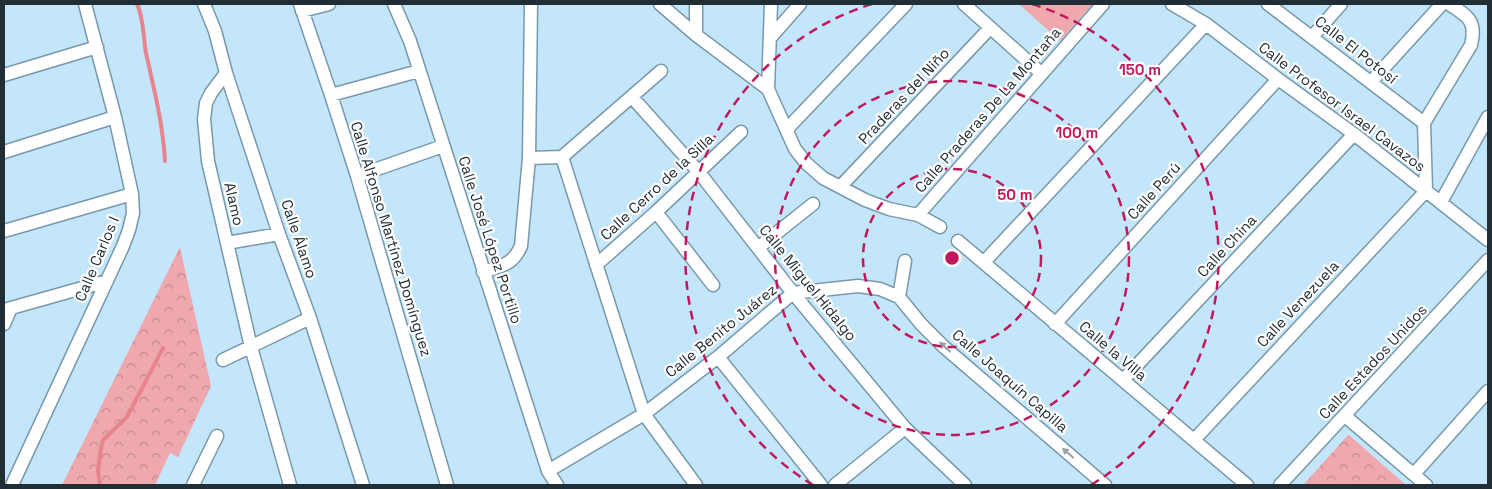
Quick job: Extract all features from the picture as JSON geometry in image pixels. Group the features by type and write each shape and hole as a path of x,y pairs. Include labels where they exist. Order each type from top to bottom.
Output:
{"street":[{"name":"Calle Carlos I","path":"12,485 107,281 129,230 133,213 132,194 115,117 85,4"},
{"name":"Calle Álamo","path":"204,4 279,234 310,318 362,485"},
{"path":"301,8 329,4"},
{"name":"Calle José López Portillo","path":"394,4 410,41 548,470 556,485"},
{"path":"483,272 509,263 517,255 521,246 530,158 531,4"},
{"path":"660,4 696,35 768,89"},
{"path":"696,4 696,35"},
{"path":"771,4 768,89 795,149 806,163 823,178 865,200 889,209 918,215 940,227"},
{"path":"770,38 800,4"},
{"path":"787,129 906,4"},
{"path":"964,4 1042,74"},
{"name":"Calle Praderas De La Montaña","path":"918,215 1104,4"},
{"name":"Calle Profesor Israel Cavazos","path":"1172,4 1206,24 1354,134 1488,240"},
{"name":"Calle El Potosí","path":"1268,4 1424,123"},
{"path":"1312,37 1342,4"},
{"path":"1371,82 1442,4"},
{"path":"1426,191 1424,123 1471,45 1473,36 1473,26 1470,19 1449,4"},
{"name":"Calle Alfonso Martínez Domínguez","path":"301,8 357,176 447,485"},
{"path":"984,262 1206,24"},
{"name":"Praderas del Niño","path":"840,187 990,28"},
{"path":"4,75 97,47"},
{"path":"331,95 419,71"},
{"path":"530,158 562,158 661,71"},
{"name":"Alamo","path":"226,72 206,103 204,119 208,161 251,347 290,485"},
{"name":"Calle Perú","path":"1055,324 1278,79"},
{"name":"Calle Miguel Hidalgo","path":"632,96 698,171 794,293 905,428 966,485"},
{"path":"4,152 115,117"},
{"path":"1441,202 1488,117"},
{"name":"Calle Cerro de la Silla","path":"596,265 656,212 740,132"},
{"name":"Calle China","path":"1122,380 1354,134"},
{"path":"357,176 443,146"},
{"path":"562,158 644,414 696,485"},
{"name":"Calle Venezuela","path":"1194,440 1426,191"},
{"path":"4,231 132,194"},
{"path":"759,247 813,204"},
{"path":"656,212 713,285"},
{"path":"227,243 279,234"},
{"name":"Calle la Villa","path":"958,241 1247,485"},
{"name":"Calle Estados Unidos","path":"1280,485 1488,260"},
{"path":"899,297 905,261"},
{"path":"4,324 7,309 107,281"},
{"name":"Calle Benito Juárez","path":"548,470 644,414 718,357 794,293 858,286 880,289 899,297"},
{"name":"Calle Joaquín Capilla","path":"899,297 921,324 944,346 1106,485"},
{"path":"223,360 310,318"},
{"path":"718,357 821,485"},
{"path":"1414,474 1488,391"},
{"path":"1345,416 1426,485"},
{"path":"834,485 905,428"},
{"path":"193,485 217,436"},
{"path":"200,471 205,485"}],"green space":[{"path":"1019,4 1093,4 1060,41"},
{"path":"180,247 211,386 178,457 170,453 155,485 62,485"},
{"path":"1349,435 1406,485 1303,485"}],"waterway":[{"path":"137,4 141,15 146,53 160,120 165,161"},
{"path":"100,485 98,471 103,440 127,417 163,348"}]}
